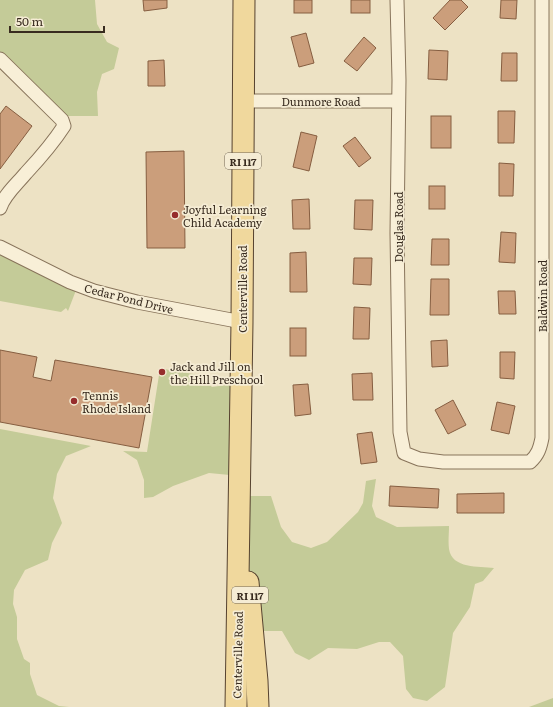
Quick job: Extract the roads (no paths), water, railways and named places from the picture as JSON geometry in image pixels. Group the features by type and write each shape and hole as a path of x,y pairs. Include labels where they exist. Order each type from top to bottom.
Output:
{"main road":[{"name":"Centerville Road","path":"236,707 242,322 244,0"},
{"name":"Centerville Road","path":"240,482 258,707"}],"street":[{"name":"Douglas Road","path":"397,0 397,234 400,432 404,453"},
{"name":"Baldwin Road","path":"404,453 419,459 442,462 530,462 540,448 542,438 547,165 542,0"},
{"path":"0,59 62,120 64,126 54,141 11,190 2,202 0,208"},
{"name":"Dunmore Road","path":"243,101 398,101"},
{"name":"Cedar Pond Drive","path":"0,247 70,282 94,291 137,302 242,322"}],"place":[{"name":"Joyful Learning Child Academy","path":"175,215"},
{"name":"Jack and Jill on the Hill Preschool","path":"162,372"},
{"name":"Tennis Rhode Island","path":"74,401"}]}
